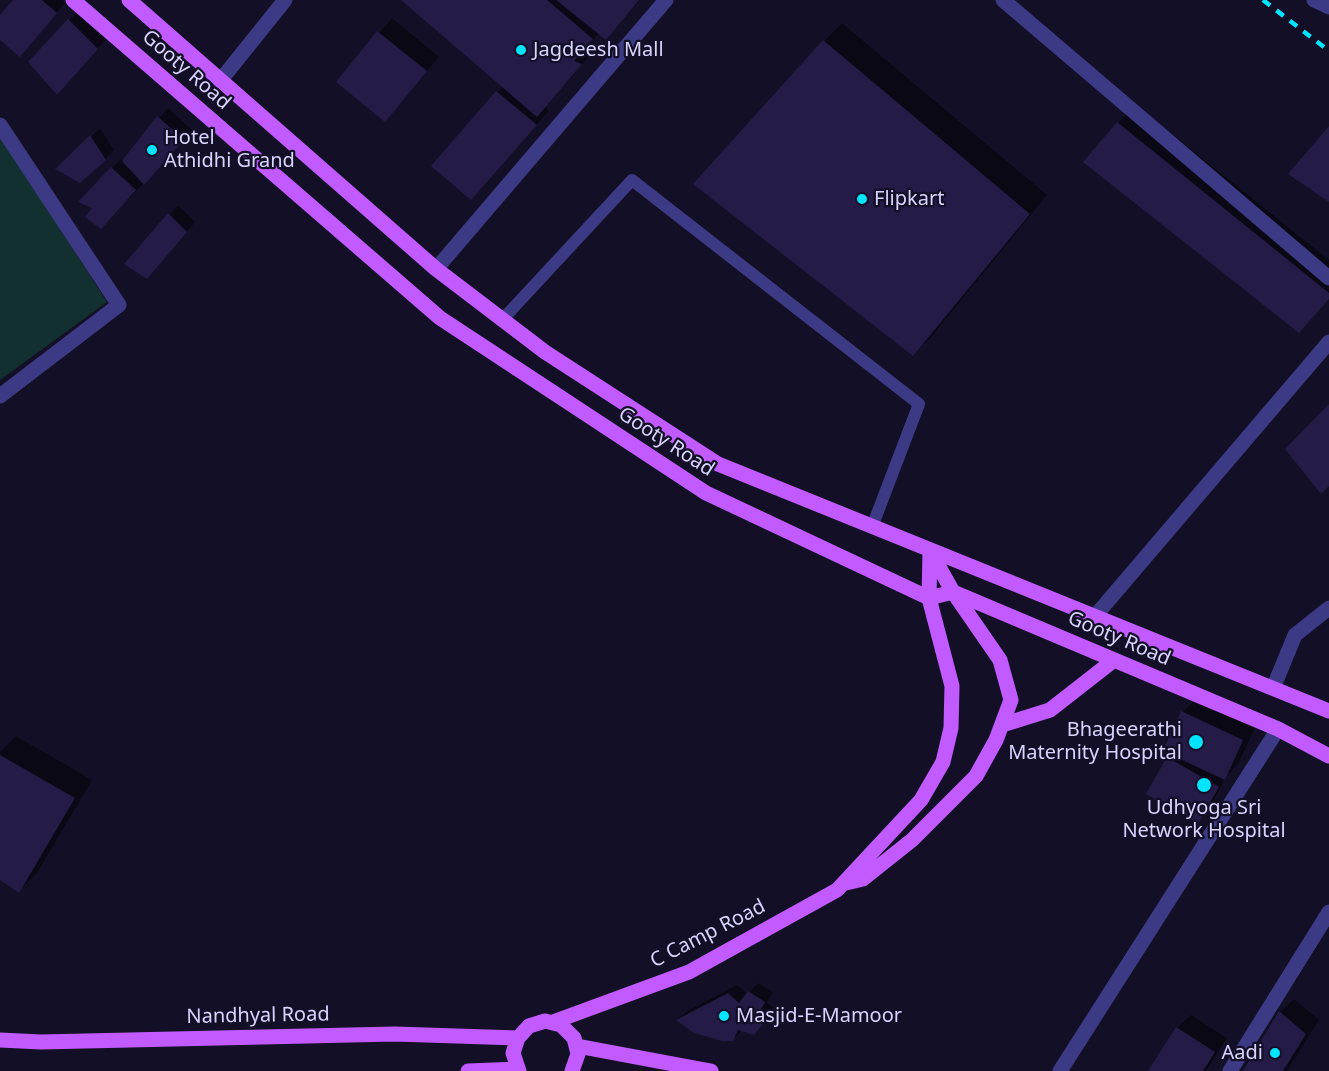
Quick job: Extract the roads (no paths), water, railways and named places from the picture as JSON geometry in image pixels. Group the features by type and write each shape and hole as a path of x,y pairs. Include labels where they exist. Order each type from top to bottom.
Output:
{"main road":[{"name":"Gooty Road","path":"74,0 440,318 706,493 929,598"},
{"name":"Gooty Road","path":"129,0 436,269 545,352 718,464 930,551 1274,686 1329,711"},
{"path":"843,884 921,800 943,762 951,728 952,686 929,598 930,551"},
{"path":"843,884 863,879 912,840 976,776 1002,725 1011,700 1000,660 953,592 930,551"},
{"name":"Gooty Road","path":"953,592 1278,729 1329,756"},
{"path":"929,598 953,592"},
{"path":"1002,725 1050,710 1114,660"},
{"name":"C Camp Road","path":"518,1038 522,1031 536,1023 553,1022 689,972 837,890 843,884"},
{"path":"553,1022 568,1031 577,1046 576,1063 572,1071"},
{"name":"Nandhyal Road","path":"0,1040 41,1042 395,1034 518,1038"},
{"path":"468,1071 518,1070 513,1053 518,1038"},
{"path":"577,1046 711,1071"}],"street":[{"path":"220,81 285,0"},
{"path":"436,269 666,0"},
{"path":"1003,0 1329,278"},
{"path":"1314,0 1329,7"},
{"path":"0,125 119,304 0,396"},
{"path":"1096,615 1329,342"},
{"path":"1274,686 1295,635 1329,608"},
{"path":"1060,1071 1278,729"},
{"path":"1230,1071 1329,912"}],"lane":[{"path":"502,320 632,180 919,404 872,527"}],"railway":[{"path":"1263,0 1329,51"}],"place":[{"name":"Jagdeesh Mall","path":"521,50"},
{"name":"Hotel Athidhi Grand","path":"152,150"},
{"name":"Flipkart","path":"862,199"},
{"name":"Bhageerathi Maternity Hospital","path":"1196,742"},
{"name":"Udhyoga Sri Network Hospital","path":"1204,785"},
{"name":"Masjid-E-Mamoor","path":"724,1016"},
{"name":"Aadi","path":"1275,1053"}]}
